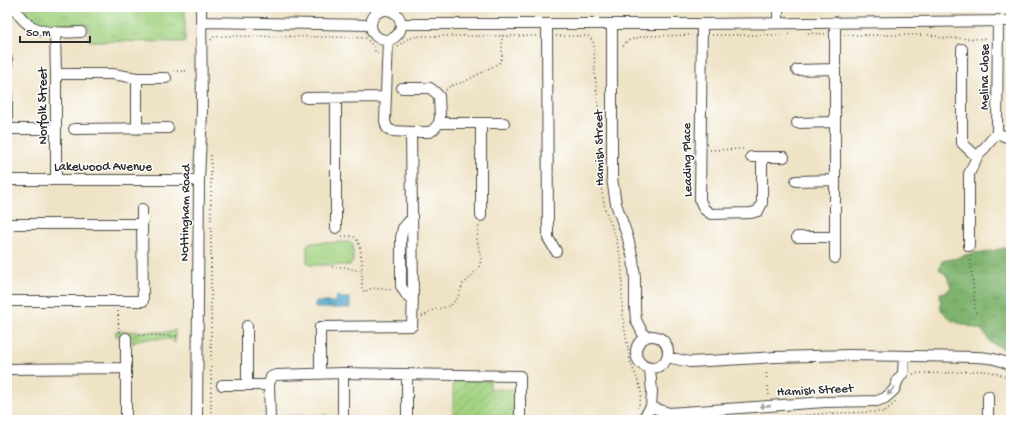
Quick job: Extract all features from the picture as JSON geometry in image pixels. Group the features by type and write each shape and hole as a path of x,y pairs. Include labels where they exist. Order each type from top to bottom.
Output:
{"street":[{"path":"14,7 17,13 29,26 42,31 55,33 81,32"},
{"name":"Nottingham Road","path":"197,420 199,180 202,111 201,7"},
{"path":"778,7 778,23"},
{"path":"385,8 396,13 402,24 401,29 396,36 388,40 383,40 374,35 370,25 373,16 385,8"},
{"name":"Melina Close","path":"997,133 998,20"},
{"path":"402,24 612,25 1011,21"},
{"path":"201,22 370,25"},
{"path":"834,22 835,258"},
{"path":"547,24 548,238 556,251"},
{"name":"Leading Place","path":"702,24 700,200 704,210 711,214 751,213 758,211 762,203 757,157"},
{"name":"Hamish Street","path":"612,25 612,178 616,204 627,235 633,259 636,320 644,338"},
{"name":"Norfolk Street","path":"55,33 56,180"},
{"path":"388,40 385,121 387,128 392,131 430,132 439,122 439,96 430,88 402,88"},
{"path":"962,48 962,143 977,157"},
{"path":"7,60 7,122"},
{"path":"797,70 835,69"},
{"path":"56,74 112,74 137,78 166,78"},
{"path":"137,78 137,129"},
{"path":"306,98 386,97"},
{"path":"336,98 336,228"},
{"path":"439,122 504,123"},
{"path":"797,123 835,122"},
{"path":"481,123 481,216"},
{"path":"74,129 168,128"},
{"path":"7,129 56,129"},
{"path":"320,374 320,327 412,326 413,302 410,132"},
{"path":"969,246 969,174 977,157 997,133 1011,139"},
{"path":"757,157 784,157"},
{"name":"Lakewood Avenue","path":"7,180 199,180"},
{"path":"796,181 835,180"},
{"path":"7,301 142,301 142,209"},
{"path":"412,218 403,228 401,238 401,286 413,302"},
{"path":"7,224 142,224"},
{"path":"797,237 835,237"},
{"path":"247,326 247,385"},
{"path":"655,336 660,338 667,346 667,357 663,364 650,368 641,364 638,360 636,350 644,338 655,336"},
{"path":"126,338 126,420"},
{"path":"667,357 690,362 776,357 835,356 987,357 1011,365"},
{"name":"Hamish Street","path":"645,412 669,413 817,403 877,401 885,398 894,390 903,373 904,356"},
{"path":"7,368 126,368"},
{"path":"645,412 652,392 650,368"},
{"path":"343,374 343,420"},
{"path":"407,374 407,420"},
{"path":"270,420 269,385 271,377 276,375 407,374 520,376 520,420"},
{"path":"222,385 269,385"},
{"path":"988,396 988,420"}],"path":[{"path":"623,46 627,41 643,36 734,34 775,35 798,33"},
{"path":"805,33 834,35 928,34 941,38 998,40"},
{"path":"439,96 450,86 464,82 499,63 502,58 502,35"},
{"path":"211,42 213,37 225,36 366,38 373,46 376,53 387,53 396,52 402,42 411,38 424,36 588,36 593,40 595,76 600,114 600,182 605,209 616,238 621,259 622,309 624,325 630,361 641,392 638,408 645,412"},
{"path":"166,78 173,71 187,71"},
{"path":"700,150 752,149 757,157"},
{"path":"210,420 211,151"},
{"path":"413,316 425,316 433,310 451,305 457,299 463,284 479,267 481,260 477,239 481,216"},
{"path":"336,228 338,236 354,237 360,245 362,288 364,292 372,288 404,291"},
{"path":"969,246 976,315"},
{"path":"332,267 346,267 354,270 362,270"},
{"path":"118,301 119,338 133,340 139,335 178,336"},
{"path":"766,369 767,379"},
{"path":"912,374 984,370 994,372 1011,380"},
{"path":"768,386 770,402"},
{"path":"734,420 771,419 834,413 884,412 898,399"},
{"path":"834,413 834,420"}],"green space":[{"path":"23,7 185,7 185,42 89,41 89,25 47,24 32,18"},
{"path":"576,7 721,7 721,8 576,9"},
{"path":"350,242 353,245 353,262 350,265 310,265 307,262 307,245 309,243"},
{"path":"1004,248 1011,248 1011,352 991,343 982,330 952,321 941,310 940,293 946,292 951,287 947,276 939,269 942,261 974,252 983,253"},
{"path":"175,329 175,343 171,339 142,339 132,344 132,336 116,336 116,331 172,332"},
{"path":"453,380 490,380 490,389 517,390 517,420 453,420"},
{"path":"327,415 327,420 279,420 279,416"}],"water":[{"path":"337,296 350,298 350,308 315,308 315,302 335,302"}]}
